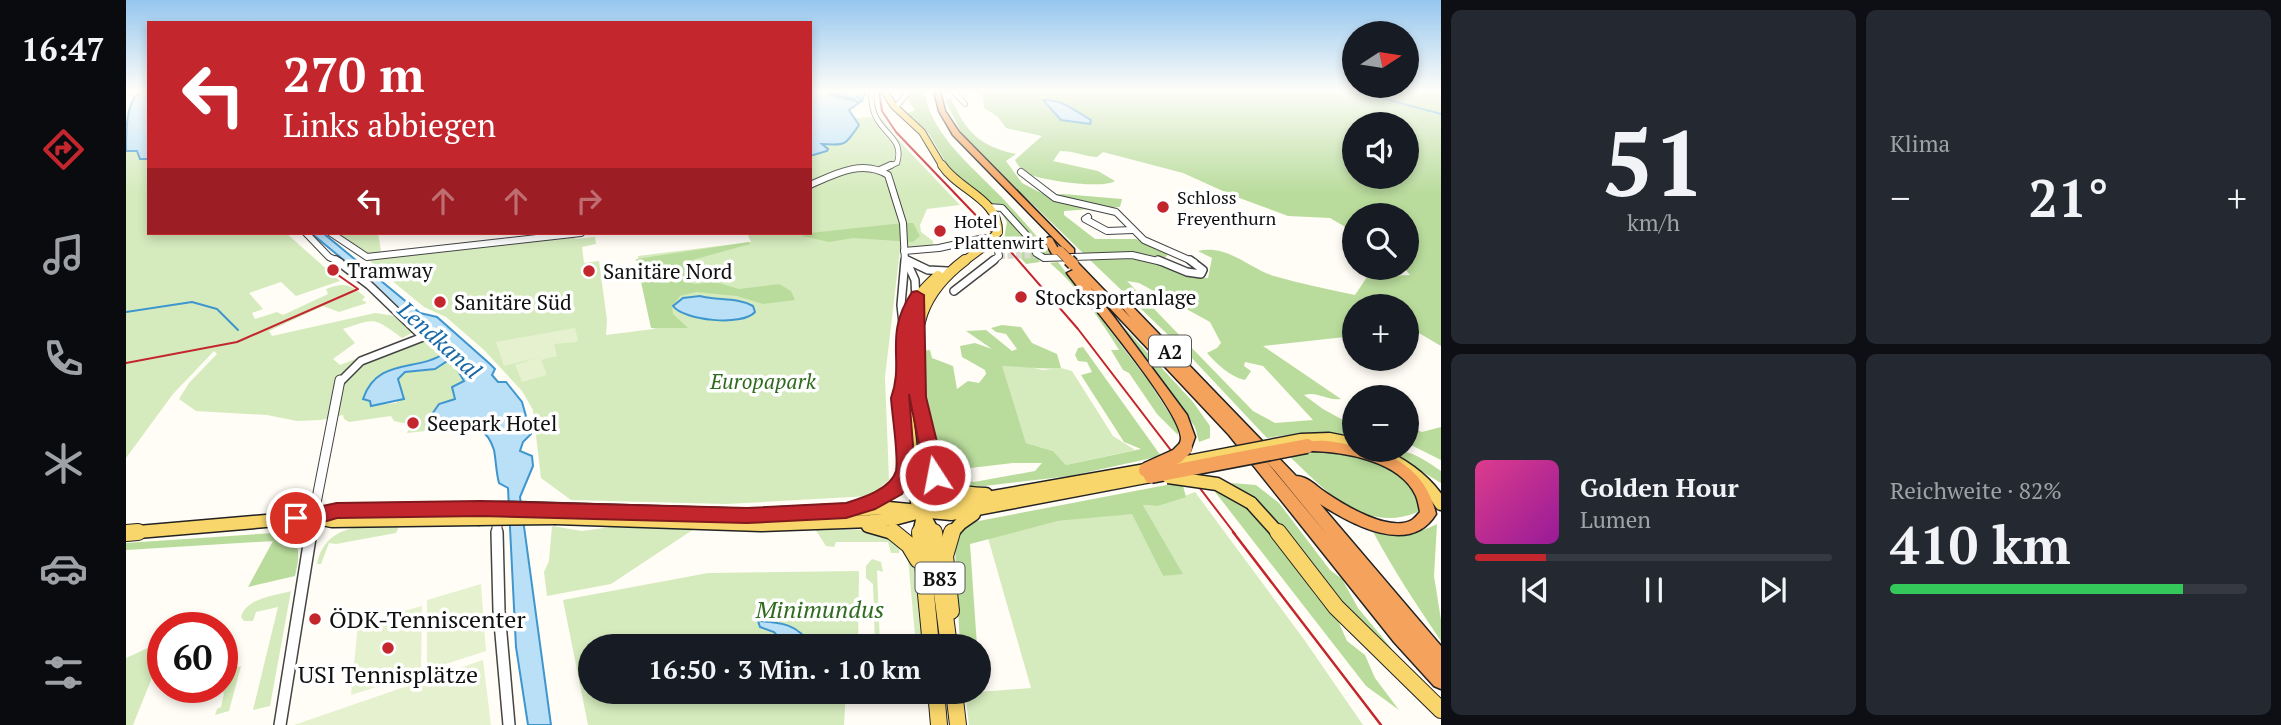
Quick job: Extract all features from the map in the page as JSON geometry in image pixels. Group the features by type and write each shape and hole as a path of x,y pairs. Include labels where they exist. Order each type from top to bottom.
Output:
{"highway":[{"path":"944,125 1074,264 1180,415 1186,429 1185,447 1177,456 1143,474"},
{"name":"A2","path":"951,125 961,139 1062,251 1234,432 1401,636 1441,680"},
{"name":"A2","path":"1074,264 1173,354 1279,467 1441,660"},
{"path":"1143,474 1304,443 1347,448 1394,467 1415,483 1425,496 1428,514 1423,523 1410,527 1394,528 1369,524 1329,505 1279,467"}],"main road":[{"name":"B83","path":"913,125 926,138 950,176 988,207 999,221 998,232 986,245 947,271 919,298 903,324 903,387 917,502 933,528 948,634"},
{"name":"B83","path":"930,634 919,536 924,511 931,500 915,373 917,321 919,298 962,262"},
{"path":"846,510 887,495 904,477 899,398 903,387"},
{"path":"919,408 935,475 943,484 965,493 1022,493"},
{"path":"1304,443 1329,439 1342,442"},
{"path":"1394,462 1425,482 1441,504"},
{"path":"126,533 313,517 332,521 480,513 747,515 888,508 951,514 1004,506 1143,474"},
{"path":"761,524 894,519 947,505 1143,474 1217,484 1251,503 1264,515 1324,593 1378,651 1441,710"},
{"path":"949,634 945,550 949,534 965,519 1004,506"},
{"path":"558,514 888,529 905,538 924,577"},
{"path":"937,704 939,725"},
{"path":"956,704 958,725"}],"street":[{"path":"880,170 897,163 900,152 896,141 882,125"},
{"path":"812,184 842,171 865,168 880,170 888,175 897,196 903,223 903,324"},
{"path":"988,207 1002,208 1030,239 1035,253 1044,258 1136,255 1162,260 1191,274 1201,274 1203,270 1194,262 1144,240 1116,212 1055,198 1021,172"},
{"path":"1088,217 1085,219 1102,230 1133,230"},
{"path":"280,725 313,517 340,380 361,361 423,337 369,285 340,262 329,257 308,235"},
{"path":"334,235 364,256 562,235"},
{"path":"904,254 984,238 997,246 999,256 954,291"},
{"path":"904,254 920,268 947,271"},
{"path":"901,293 919,298 904,254"},
{"path":"497,514 499,611 509,725"}],"green space":[{"path":"126,125 147,125 147,235 288,235 340,281 296,296 281,282 249,293 263,309 252,313 255,319 277,312 283,315 328,294 326,289 338,285 351,287 365,297 362,300 367,303 339,312 323,306 269,331 272,336 375,313 395,316 414,332 402,338 385,326 369,321 343,329 355,343 333,359 340,365 422,333 445,353 388,371 378,377 363,399 370,401 372,405 396,403 404,394 398,387 398,379 405,372 449,360 460,366 460,375 464,381 455,399 439,404 431,414 425,431 407,433 407,424 394,421 391,416 349,422 343,415 321,420 297,421 267,415 196,411 179,399 189,383 217,354 214,351 173,394 126,458"},
{"name":"Europapark","path":"859,125 886,125 960,205 927,209 920,225 921,232 933,241 933,247 900,250 885,377 889,480 870,496 726,504 571,500 541,478 533,410 522,391 484,350 446,317 424,307 369,259 575,236 575,239 595,237 596,244 582,247 584,263 599,261 607,320 606,335 654,329 638,256 751,242 748,235 812,235 812,155 827,151 820,144 841,145"},
{"path":"919,125 937,125 957,152 1019,216 1053,257 1038,258 1040,262 1026,264 1004,239 1007,222 999,209 969,188 949,168 929,134"},
{"path":"957,125 965,125 983,142 1016,154 1006,161 1022,183 1047,196 1063,194 1122,199 1120,207 1064,211 1064,215 1095,239 1136,239 1169,253 1164,259 1143,255 1085,255 961,132"},
{"path":"1004,125 1342,125 1342,189 1419,189 1419,125 1441,125 1441,346 1419,333 1419,294 1356,294 1365,280 1419,280 1419,203 1342,203 1342,225 1330,218 1288,216 1183,173 1103,152 1097,157 1060,151 1053,161 1098,171 1115,181 1099,184 1061,182 1026,173 1015,160 1042,136 1006,128"},
{"path":"913,223 920,236 913,242 853,238 829,242 802,236 812,235 812,233"},
{"path":"338,235 378,235 381,251 370,256"},
{"path":"749,242 750,244 685,262 693,284 716,282 739,289 779,284 791,291 795,300 763,304 737,296 696,292 680,296 672,306 673,314 688,328 651,328 636,259"},
{"path":"1198,251 1219,251 1274,276 1350,294 1342,294 1342,337 1263,346 1341,399 1304,395 1342,419 1342,437 1311,434 1267,438 1188,354 1089,259 1148,261 1193,276 1208,278 1212,258","holes":["1127,281 1139,283 1210,322 1221,343 1207,353 1229,373 1245,380 1251,371 1244,366 1245,362 1263,366 1313,420 1275,423 1253,411"]},
{"path":"1058,262 1149,382 1178,427 1178,435 1157,414 1129,373 1123,370 1111,350 1119,350 1104,327 1079,293 1050,263"},
{"path":"1002,325 1021,327 1032,343 1057,354 1061,368 1002,366 1026,443 1053,451 1066,465 1141,449 1124,442 1081,375 1092,372 1087,362 1078,361 1075,355 1078,348 1083,347 1161,456 1070,476 976,487 950,480 949,477 974,482 1035,471 1042,463 1013,463 945,471 939,466 925,403 920,351 930,350 932,358 953,366 957,389 968,381 979,383 986,374 985,370 962,357 960,346 975,343 992,349 966,331 986,330 1012,351 1017,349 1006,334 991,328"},
{"path":"1123,326 1193,402 1210,426 1210,438 1199,442 1195,427"},
{"path":"575,328 578,340 576,342 554,344 557,356 541,360 547,375 522,382 515,365 540,357 504,366 496,342"},
{"path":"1001,366 1027,366 1043,370 1061,368 1072,371 1113,436 1135,450 1066,465 1053,451 1026,443"},
{"path":"1441,427 1441,460 1419,449 1419,431"},
{"path":"1317,451 1342,452 1342,462 1378,462 1391,468 1409,483 1416,492 1418,512 1398,517 1363,513 1332,495 1290,457"},
{"path":"1419,457 1421,458 1441,471 1441,483 1406,462 1419,462"},
{"path":"1182,482 1186,497 1158,506 1143,505 1183,574 1163,576 1132,514 1058,521 970,544 976,634 959,634 955,548 958,534 968,523"},
{"path":"1231,483 1256,485 1279,503 1330,570 1342,579 1358,608 1392,649 1380,643 1332,594 1269,514"},
{"path":"1212,488 1238,500 1262,519 1316,596 1335,614 1347,641 1365,655 1375,678 1399,710 1366,686"},
{"path":"1195,492 1303,638 1363,725 969,725 966,704 991,704 991,691 1031,688 988,538 1058,521 1132,513 1163,576 1182,573 1143,505 1158,506"},
{"path":"400,524 396,533 329,543 321,564 317,564 322,550 338,533 361,526"},
{"path":"1437,524 1434,576 1441,620 1441,641 1371,528 1413,532"},
{"path":"552,526 582,531 618,526 694,529 611,584 547,596 544,572 549,561"},
{"path":"815,529 880,530 900,548 899,553 891,553 888,542 836,542 834,547 826,546"},
{"path":"273,533 294,539 298,553 295,576 248,587 273,541 126,550 126,543"},
{"path":"907,547 914,558 924,634 915,634"},
{"path":"872,559 881,562 883,572 877,570 880,634 875,634 873,584 866,578 866,566"},
{"name":"Minimundus","path":"859,571 858,634 578,634 578,675 563,600 708,573"},
{"path":"481,584 486,651 427,670 427,600"},
{"path":"291,591 270,706 253,710 278,607 256,612 253,621 244,621 241,617 255,602"},
{"name":"USI Tennisplätze","path":"422,606 421,673 351,695 358,624"},
{"path":"147,648 147,690 133,725 126,725 126,658"},
{"path":"483,660 491,725 294,725"},
{"path":"222,703 231,703 229,711 215,715"},
{"name":"Minimundus","path":"584,704 845,704 844,725 588,725"}],"water":[{"path":"127,125 147,125 147,159 140,159 137,151 126,151"},
{"path":"812,125 859,125 844,143 822,144 827,151 812,155"},
{"name":"Lendkanal","path":"313,235 325,235 420,313 437,317 495,369 492,375 498,382 506,382 522,402 531,434 523,442 520,451 532,456 533,466 520,497 551,725 528,725 516,647 508,488 499,483 494,450 489,438 482,431 465,425 438,422 430,417 439,404 455,399 452,387 464,381 458,371 460,366 449,360 435,369 405,372 398,379 404,399 371,406 370,401 363,399 369,386 388,371 434,359 445,353 427,339 363,276"},
{"path":"700,296 747,303 753,306 755,312 738,319 713,320 688,315 673,306 683,298"},
{"path":"758,621 781,624 802,634 776,634 760,627"}],"waterway":[{"path":"126,312 192,302 217,309 238,330"}],"tunnel":[{"path":"999,256 1038,255"}],"tram line":[{"path":"126,363 237,342 358,289 338,275"}],"railway":[{"path":"891,125 1011,252 1078,329 1235,534"},
{"path":"1233,532 1381,725"}],"place":[{"name":"Schloss Freyenthurn","path":"1163,207"},
{"name":"Hotel Plattenwirt","path":"940,231"},
{"name":"Tramway","path":"333,270"},
{"name":"Sanitäre Nord","path":"589,271"},
{"name":"Stocksportanlage","path":"1021,297"},
{"name":"Sanitäre Süd","path":"440,302"},
{"name":"Seepark Hotel","path":"413,423"},
{"name":"ÖDK-Tenniscenter","path":"315,619"},
{"name":"USI Tennisplätze","path":"388,648"}],"route":[{"path":"296,518 313,517 337,510 481,508 747,515 846,510 868,504 887,495 904,477 899,398 903,387 902,335 908,310 917,295 915,373 919,408 935,475"}]}
